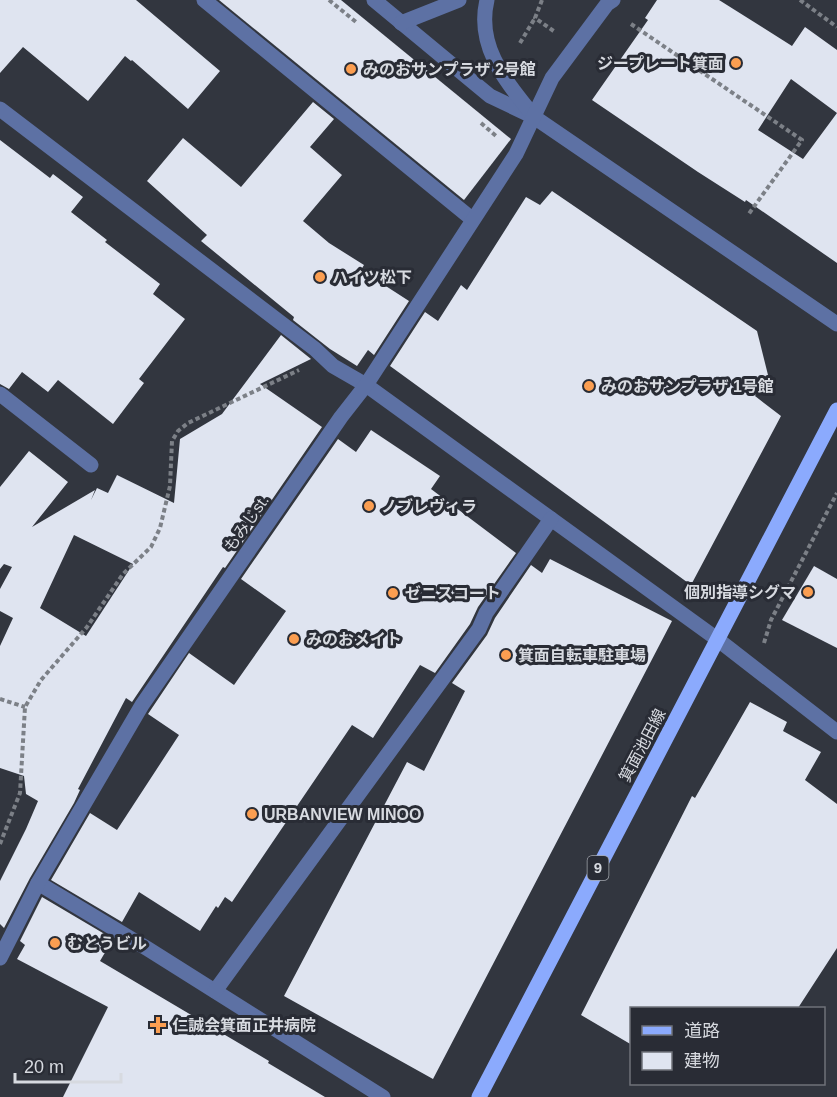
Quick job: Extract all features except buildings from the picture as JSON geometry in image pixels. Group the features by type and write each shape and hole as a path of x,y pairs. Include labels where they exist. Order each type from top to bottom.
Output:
{"main road":[{"name":"箕面池田線","path":"479,1097 837,410"}],"street":[{"path":"204,0 472,219"},
{"path":"374,0 490,96 534,117 837,324"},
{"path":"401,23 459,0"},
{"path":"487,0 484,24 496,66 534,117"},
{"name":"もみじst.","path":"0,958 38,883 142,705 341,417 366,385 516,154 552,78 609,1"},
{"path":"0,109 333,366 366,385 717,639 837,732"},
{"path":"0,394 91,465"},
{"path":"215,991 479,629 486,613 551,519"},
{"path":"38,883 383,1097"}],"path":[{"path":"520,43 535,18 542,0"},
{"path":"800,0 837,27"},
{"path":"535,18 561,37"},
{"path":"631,24 802,140 748,215"},
{"path":"0,844 20,793 25,707 41,680 87,627 123,574 151,548 160,528 170,486 172,441 178,430 188,423 324,358"},
{"path":"764,645 771,620 837,493"},
{"path":"0,699 25,707"}],"place":[{"name":"ジープレート箕面","path":"736,63"},
{"name":"みのおサンプラザ 2号館","path":"351,69"},
{"name":"ハイツ松下","path":"320,277"},
{"name":"みのおサンプラザ 1号館","path":"589,386"},
{"name":"ノブレヴィラ","path":"369,506"},
{"name":"個別指導シグマ","path":"808,592"},
{"name":"ゼニスコート","path":"393,593"},
{"name":"みのおメイト","path":"294,639"},
{"name":"箕面自転車駐車場","path":"506,655"},
{"name":"URBANVIEW MINOO","path":"252,814"},
{"name":"むとうビル","path":"55,943"},
{"name":"仁誠会箕面正井病院","path":"158,1025"}]}
